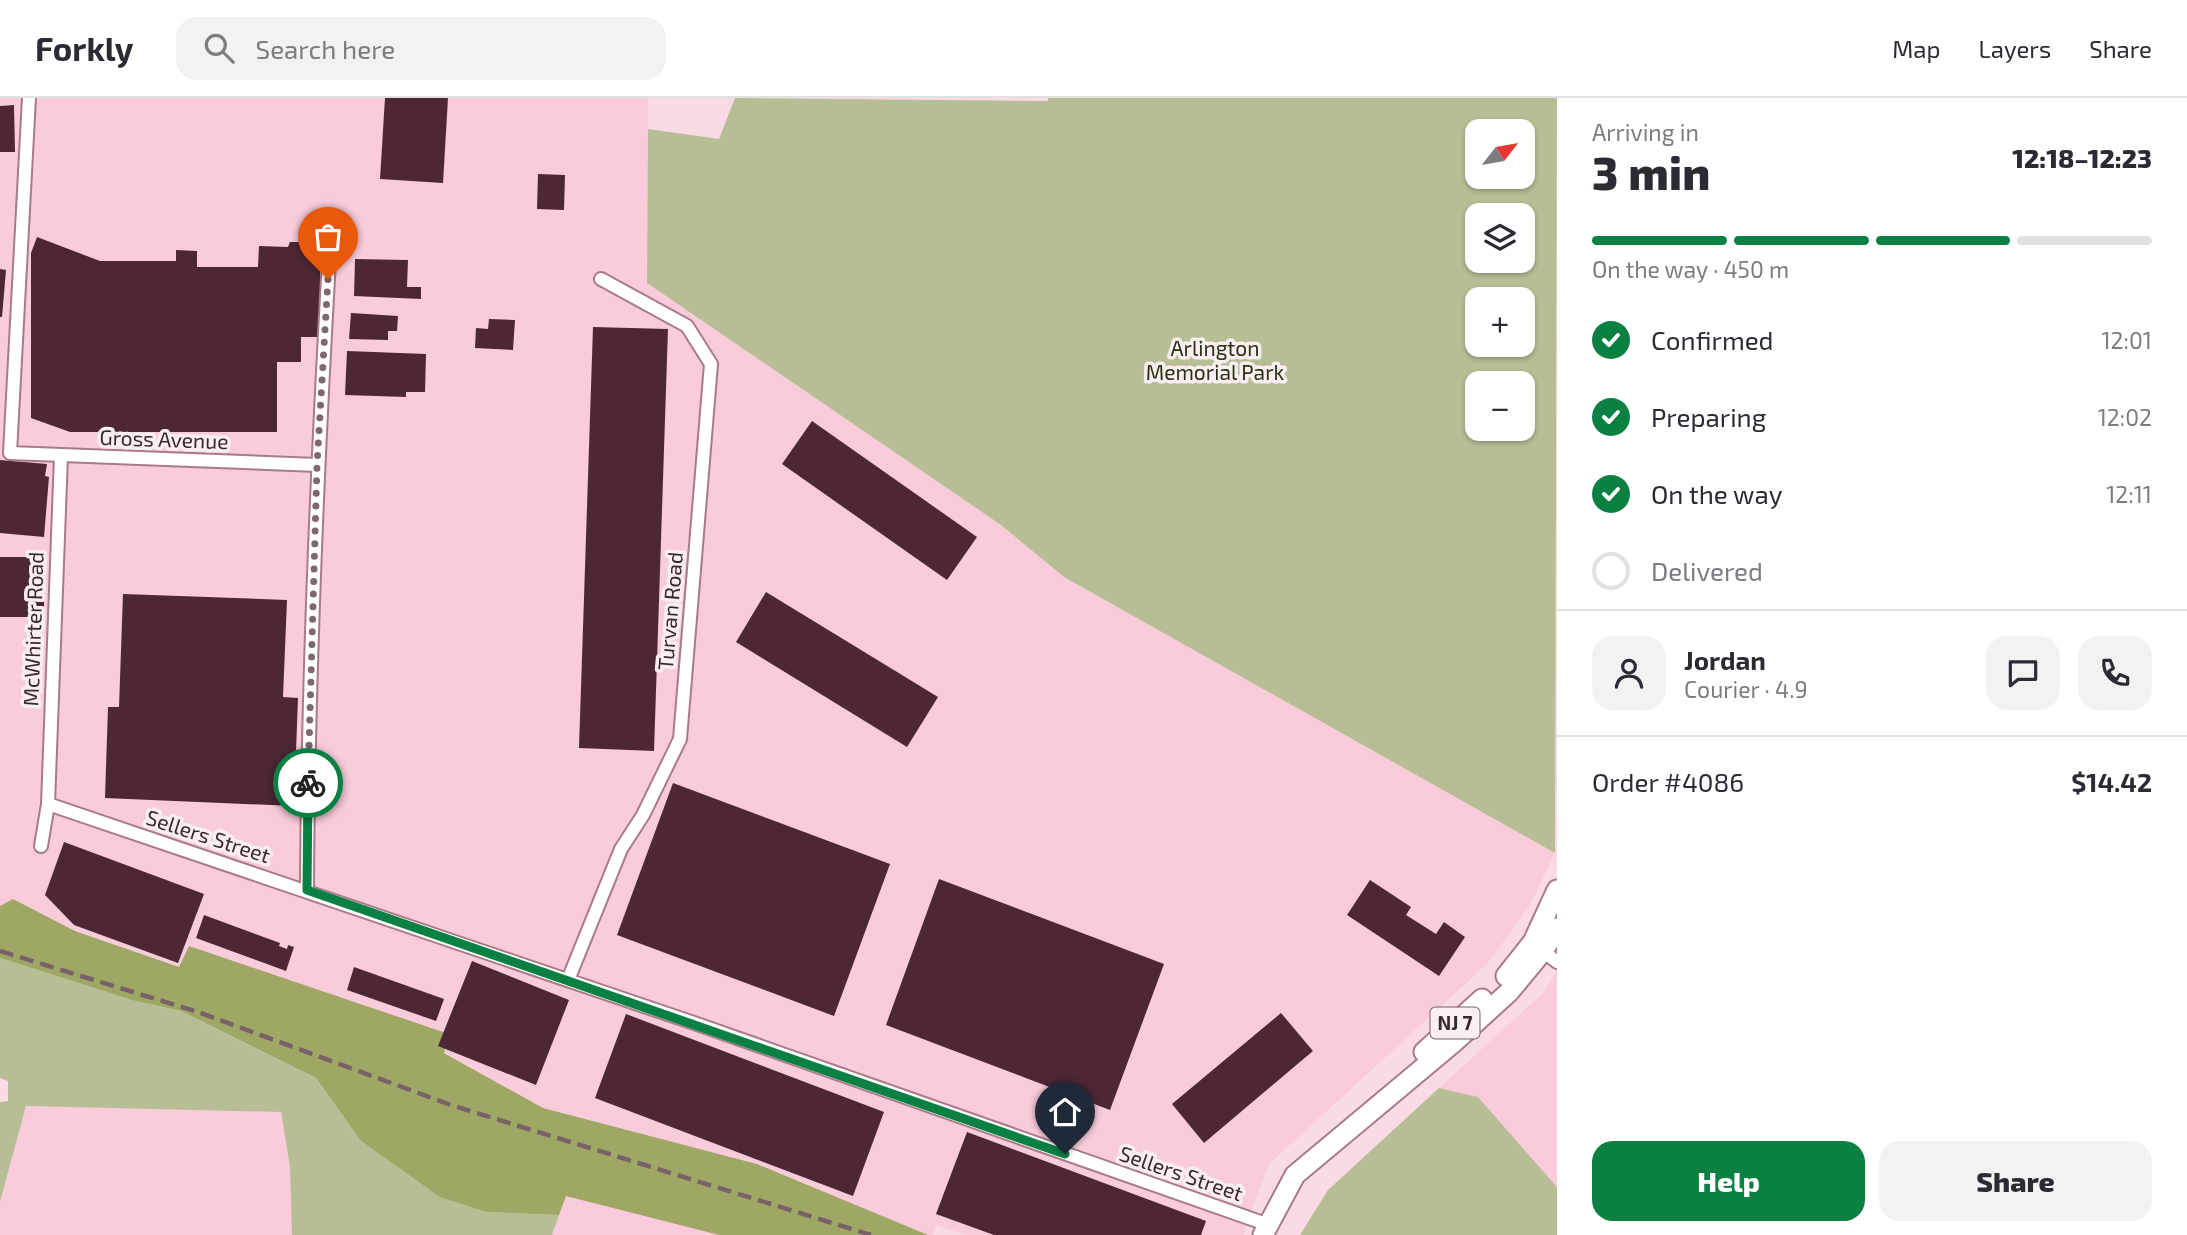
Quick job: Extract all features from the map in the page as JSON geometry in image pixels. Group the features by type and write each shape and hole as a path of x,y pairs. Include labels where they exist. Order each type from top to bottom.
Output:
{"main road":[{"name":"NJ 7","path":"1544,952 1557,890"},
{"name":"NJ 7","path":"1266,1229 1295,1175 1509,992 1544,952 1557,928"}],"street":[{"name":"Gross Avenue","path":"29,98 10,453 317,465"},
{"path":"307,890 317,465 331,226"},
{"name":"Turvan Road","path":"568,981 621,849 643,815 680,738 711,364 687,326 601,279"},
{"name":"McWhirter Road","path":"41,846 48,804 61,456"},
{"name":"Sellers Street","path":"48,804 307,890 1266,1224 1266,1229"}],"shaded area":[{"path":"0,98 648,98 647,283 1001,525 1064,577 1555,853 1529,907 1487,964 1269,1164 1244,1235 966,1235 936,1225 933,1235 928,1235 757,1164 543,1108 444,1052 448,1034 190,947 179,967 75,931 13,899 0,906"},
{"path":"1557,971 1557,1187 1478,1097 1439,1088 1545,991"},
{"path":"26,1106 281,1112 290,1167 292,1235 0,1235 0,1202"},
{"path":"565,1195 693,1228 719,1235 552,1235"}],"green space":[{"name":"Arlington Memorial Park","path":"735,98 1048,101 1048,98 1557,98 1555,853 1064,577 1001,525 647,283 648,129 719,139"},
{"path":"13,899 75,931 179,967 189,946 449,1034 444,1053 543,1108 757,1164 928,1235 719,1235 566,1196 559,1215 487,1212 440,1197 360,1140 316,1078 181,1011 135,1001 0,958 0,906"},
{"path":"0,958 135,1001 181,1011 316,1078 360,1140 487,1212 559,1215 552,1235 292,1235 290,1167 281,1112 26,1106 0,1202 0,1102 8,1101 8,1081 0,1078"},
{"path":"1439,1088 1478,1097 1557,1187 1557,1235 1300,1235 1328,1190"}],"building":[{"path":"385,98 448,98 443,183 380,179"},
{"path":"14,105 15,152 0,152 0,106"},
{"path":"538,174 565,175 564,210 537,209"},
{"path":"37,237 100,261 176,261 176,250 197,251 197,267 258,267 259,246 288,247 290,242 320,242 320,337 301,337 301,362 277,362 277,432 70,432 31,418 31,253"},
{"path":"355,259 408,260 407,287 421,287 421,299 354,296"},
{"path":"0,269 6,270 2,317 0,317"},
{"path":"351,313 398,316 397,331 388,331 388,340 349,339"},
{"path":"489,319 515,320 513,350 475,348 476,328 488,329"},
{"path":"593,327 668,329 654,751 579,748"},
{"path":"347,351 426,354 425,392 406,392 406,397 345,395"},
{"path":"812,421 977,537 947,580 782,464"},
{"path":"0,460 47,464 45,476 49,477 44,537 0,533"},
{"path":"0,557 44,557 44,617 0,617"},
{"path":"766,592 938,697 907,747 736,642"},
{"path":"123,594 287,600 283,697 298,698 294,806 105,798 108,707 119,707"},
{"path":"673,783 890,864 834,1016 617,935"},
{"path":"64,842 204,894 178,963 74,925 45,895"},
{"path":"939,879 1164,964 1110,1110 886,1025"},
{"path":"1370,880 1411,907 1406,915 1436,934 1444,922 1465,937 1439,976 1347,915"},
{"path":"204,915 280,943 279,946 287,949 288,945 294,947 286,971 196,938"},
{"path":"472,961 569,1000 536,1085 438,1046"},
{"path":"354,967 444,999 436,1021 347,990"},
{"path":"1281,1013 1313,1051 1204,1143 1172,1104"},
{"path":"626,1014 884,1112 853,1196 595,1098"},
{"path":"967,1132 1206,1221 1201,1235 994,1235 936,1214"}],"railway":[{"path":"0,951 198,1012 451,1105 871,1235"}],"way so far":[{"path":"308,783 317,465 328,279"}],"route":[{"path":"308,783 307,890 1065,1154"}]}
